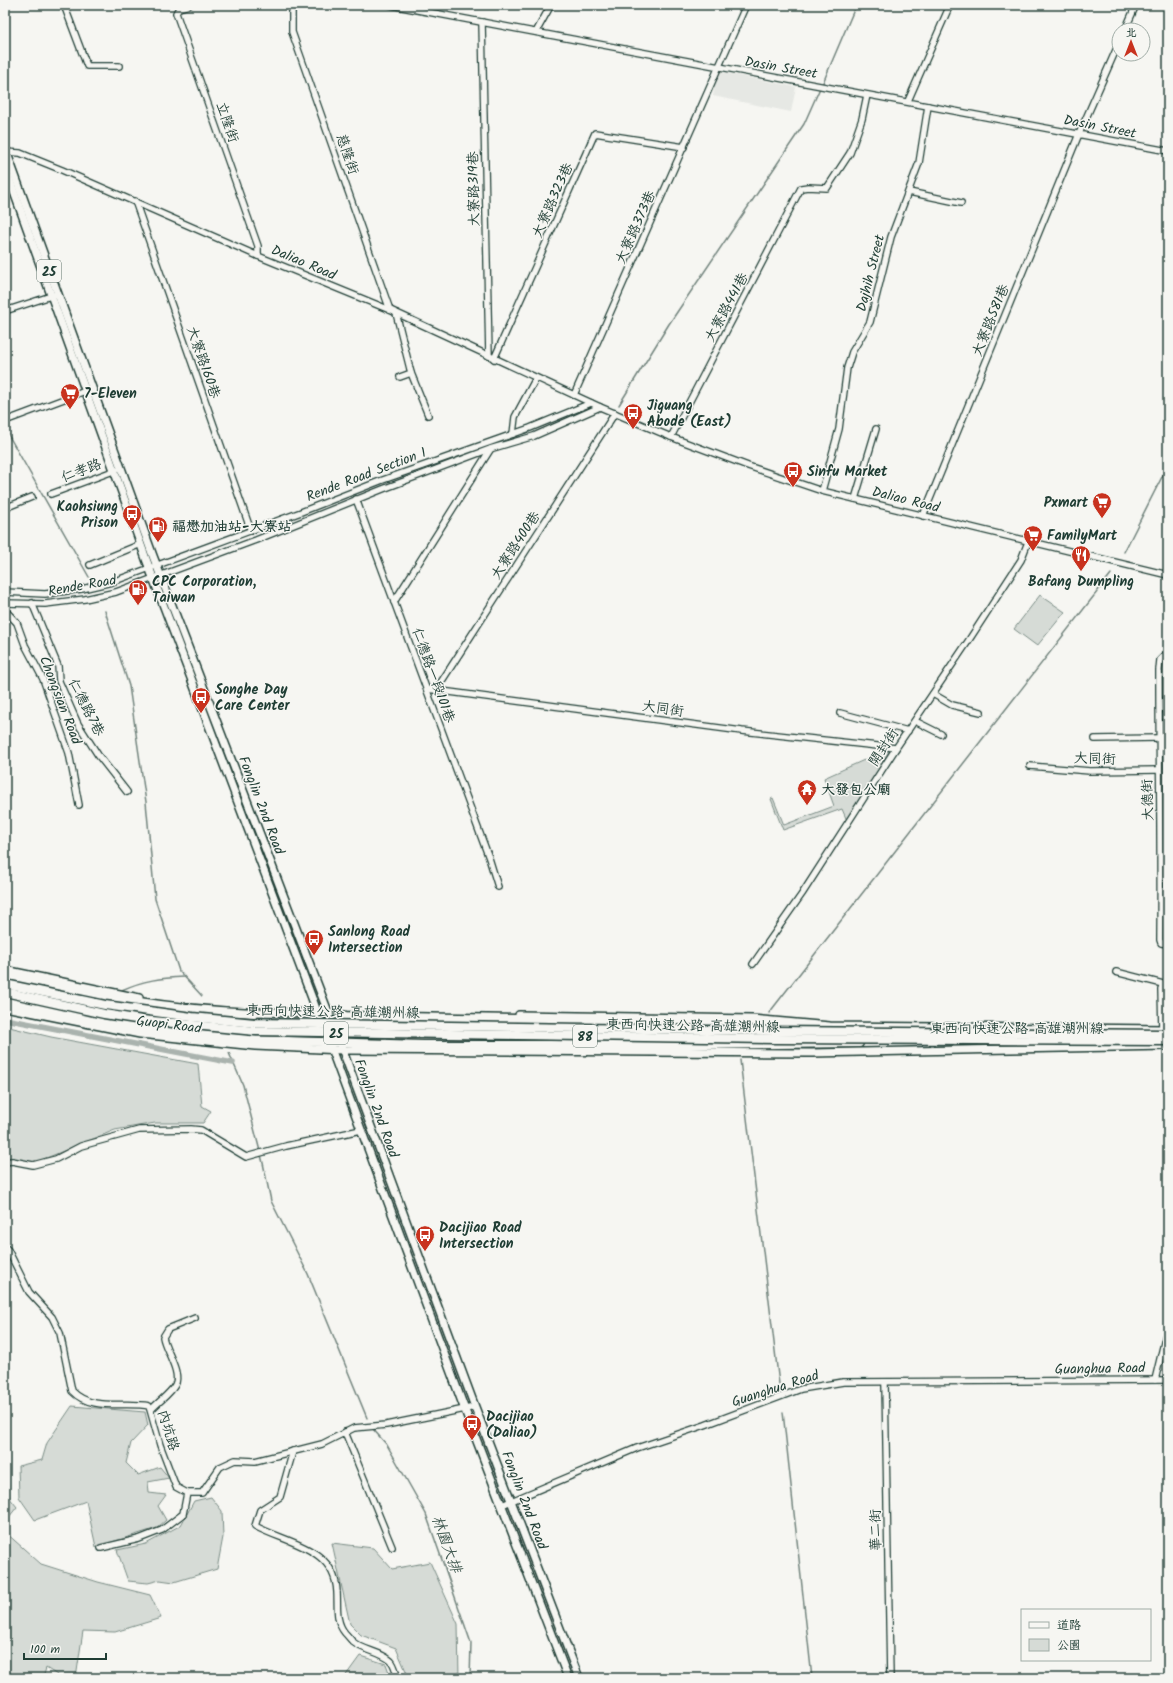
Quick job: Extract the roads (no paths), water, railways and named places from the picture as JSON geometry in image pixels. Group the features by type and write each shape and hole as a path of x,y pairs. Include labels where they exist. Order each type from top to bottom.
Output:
{"highway":[{"path":"5,976 76,992 144,1003 202,1011 254,1013"},
{"name":"東西向快速公路 高雄潮州線","path":"5,984 105,1005 192,1017 256,1023 828,1031 1166,1031"},
{"name":"東西向快速公路 高雄潮州線","path":"5,992 104,1014 142,1020 255,1031 904,1040 1168,1041"},
{"path":"5,1000 141,1029 330,1046 770,1045 889,1043 904,1040"},
{"path":"328,1013 346,1016 686,1022 805,1028 828,1031"}],"main road":[{"name":"25","path":"6,151 54,295"},
{"name":"25","path":"5,167 89,390"},
{"name":"Fonglin 2nd Road","path":"89,390 153,567 341,1046 475,1407 579,1678"},
{"name":"Fonglin 2nd Road","path":"117,469 141,544 153,567"},
{"name":"Fonglin 2nd Road","path":"157,577 465,1410 568,1678"},
{"name":"Guopi Road","path":"5,970 144,1000 254,1013 745,1019 830,1026 1166,1031"},
{"name":"Guopi Road","path":"5,1007 140,1034 255,1046 330,1046"},
{"path":"341,1046 812,1053 1168,1046"}],"street":[{"path":"64,5 87,66 119,66"},
{"name":"立隆街","path":"189,5 179,8 176,13 258,246 258,256"},
{"name":"慈隆街","path":"292,5 292,32 390,310"},
{"name":"Dasin Street","path":"391,5 405,6 718,68 908,101 1168,151"},
{"path":"536,32 551,5"},
{"name":"大寮路373巷","path":"574,395 746,5"},
{"path":"908,101 950,5"},
{"path":"1129,22 1136,5"},
{"name":"大寮路319巷","path":"482,22 492,357"},
{"name":"大寮路581巷","path":"923,516 1079,134 1111,61"},
{"name":"大寮路441巷","path":"671,437 801,188 808,186 827,188 850,153 862,119 867,95"},
{"name":"Dajhih Street","path":"822,491 840,429 847,368 852,352 870,322 891,237 909,192 918,163 928,106"},
{"name":"大寮路323巷","path":"492,357 595,133 684,147"},
{"name":"Daliao Road","path":"6,151 20,153 134,201 258,256 390,310 591,403 671,437 822,491 1168,576"},
{"path":"909,192 960,203"},
{"name":"大寮路160巷","path":"134,201 251,531"},
{"path":"5,311 54,295"},
{"path":"396,313 411,372 428,415"},
{"path":"400,377 411,372"},
{"path":"513,434 515,417 536,378"},
{"path":"5,421 89,390"},
{"name":"Rende Road Section 1","path":"153,567 380,481 513,434 591,403"},
{"name":"Rende Road Section 1","path":"157,577 490,449 534,436 600,407"},
{"name":"大寮路400巷","path":"436,690 615,413"},
{"path":"855,499 876,429"},
{"path":"394,602 490,449"},
{"name":"仁孝路","path":"51,494 117,469"},
{"path":"5,508 32,497"},
{"name":"仁德路一段101巷","path":"356,500 427,689 489,858 498,887"},
{"name":"開封街","path":"754,964 802,894 896,748 1021,560 1028,542"},
{"path":"90,565 141,544"},
{"name":"Rende Road","path":"5,592 45,594 82,589 112,582 153,567"},
{"name":"Rende Road","path":"5,603 45,604 106,595 157,577"},
{"name":"仁德路7巷","path":"32,603 58,666 59,681 78,724 98,755 127,792"},
{"name":"Chongsian Road","path":"5,610 17,623 25,645 42,679 69,753 79,804"},
{"name":"大德街","path":"1168,652 1160,660 1158,738 1161,857 1160,940 1161,943 1168,944"},
{"name":"大同街","path":"427,689 742,731 896,748"},
{"path":"933,694 952,704 981,712"},
{"path":"840,713 908,731"},
{"path":"915,721 941,734"},
{"path":"1095,739 1158,738"},
{"name":"大同街","path":"1030,766 1090,771 1158,770"},
{"path":"1116,972 1165,983 1161,989 1166,1031"},
{"path":"5,1162 12,1161 33,1165 56,1159 81,1146 139,1130 201,1130 246,1157 270,1150 361,1130"},
{"name":"內坑路","path":"5,1247 8,1250 29,1292 52,1317 60,1333 72,1391 76,1396 92,1402 108,1405 136,1403 150,1406 160,1445 176,1487 187,1493"},
{"path":"151,1410 176,1384 177,1372 165,1347 163,1337 168,1329 195,1318"},
{"path":"1155,1380 1168,1326"},
{"name":"Guanghua Road","path":"502,1505 637,1448 705,1425 801,1389 844,1382 885,1383 1168,1380"},
{"name":"華二街","path":"885,1383 890,1678"},
{"path":"101,1548 139,1539 162,1530 182,1514 187,1493 202,1493 220,1467 235,1460 256,1461 322,1444 354,1428 386,1425 475,1407"},
{"path":"345,1432 392,1547"},
{"path":"293,1451 280,1497 260,1510 255,1526 268,1533 283,1536 300,1544 323,1559 336,1578 338,1620 343,1630 354,1643 383,1656 392,1662 398,1678"}],"waterway":[{"path":"822,85 856,5"},
{"path":"619,405 669,324 804,124 820,88"},
{"path":"5,429 89,577"},
{"path":"1124,552 1168,465"},
{"path":"769,1013 1111,574"},
{"path":"105,611 129,686 146,802 155,899 179,971 202,996"},
{"path":"122,990 153,980 184,977"},
{"path":"5,1019 233,1063"},
{"path":"229,1053 243,1085 271,1201 308,1274 367,1418"},
{"path":"740,1060 779,1384"},
{"path":"783,1412 812,1678"},
{"name":"林園大排","path":"372,1428 387,1445 426,1514 471,1643 470,1678"}],"place":[{"name":"7-Eleven","path":"70,410"},
{"name":"Jiguang Abode (East)","path":"633,430"},
{"name":"Sinfu Market","path":"793,488"},
{"name":"Pxmart","path":"1102,519"},
{"name":"Kaohsiung Prison","path":"132,531"},
{"name":"福懋加油站-大寮站","path":"158,543"},
{"name":"FamilyMart","path":"1033,552"},
{"name":"Bafang Dumpling","path":"1081,572"},
{"name":"CPC Corporation, Taiwan","path":"138,606"},
{"name":"Songhe Day Care Center","path":"201,714"},
{"name":"大發包公廟","path":"807,806"},
{"name":"Sanlong Road Intersection","path":"314,956"},
{"name":"Dacijiao Road Intersection","path":"425,1252"},
{"name":"Dacijiao (Daliao)","path":"472,1441"}]}
